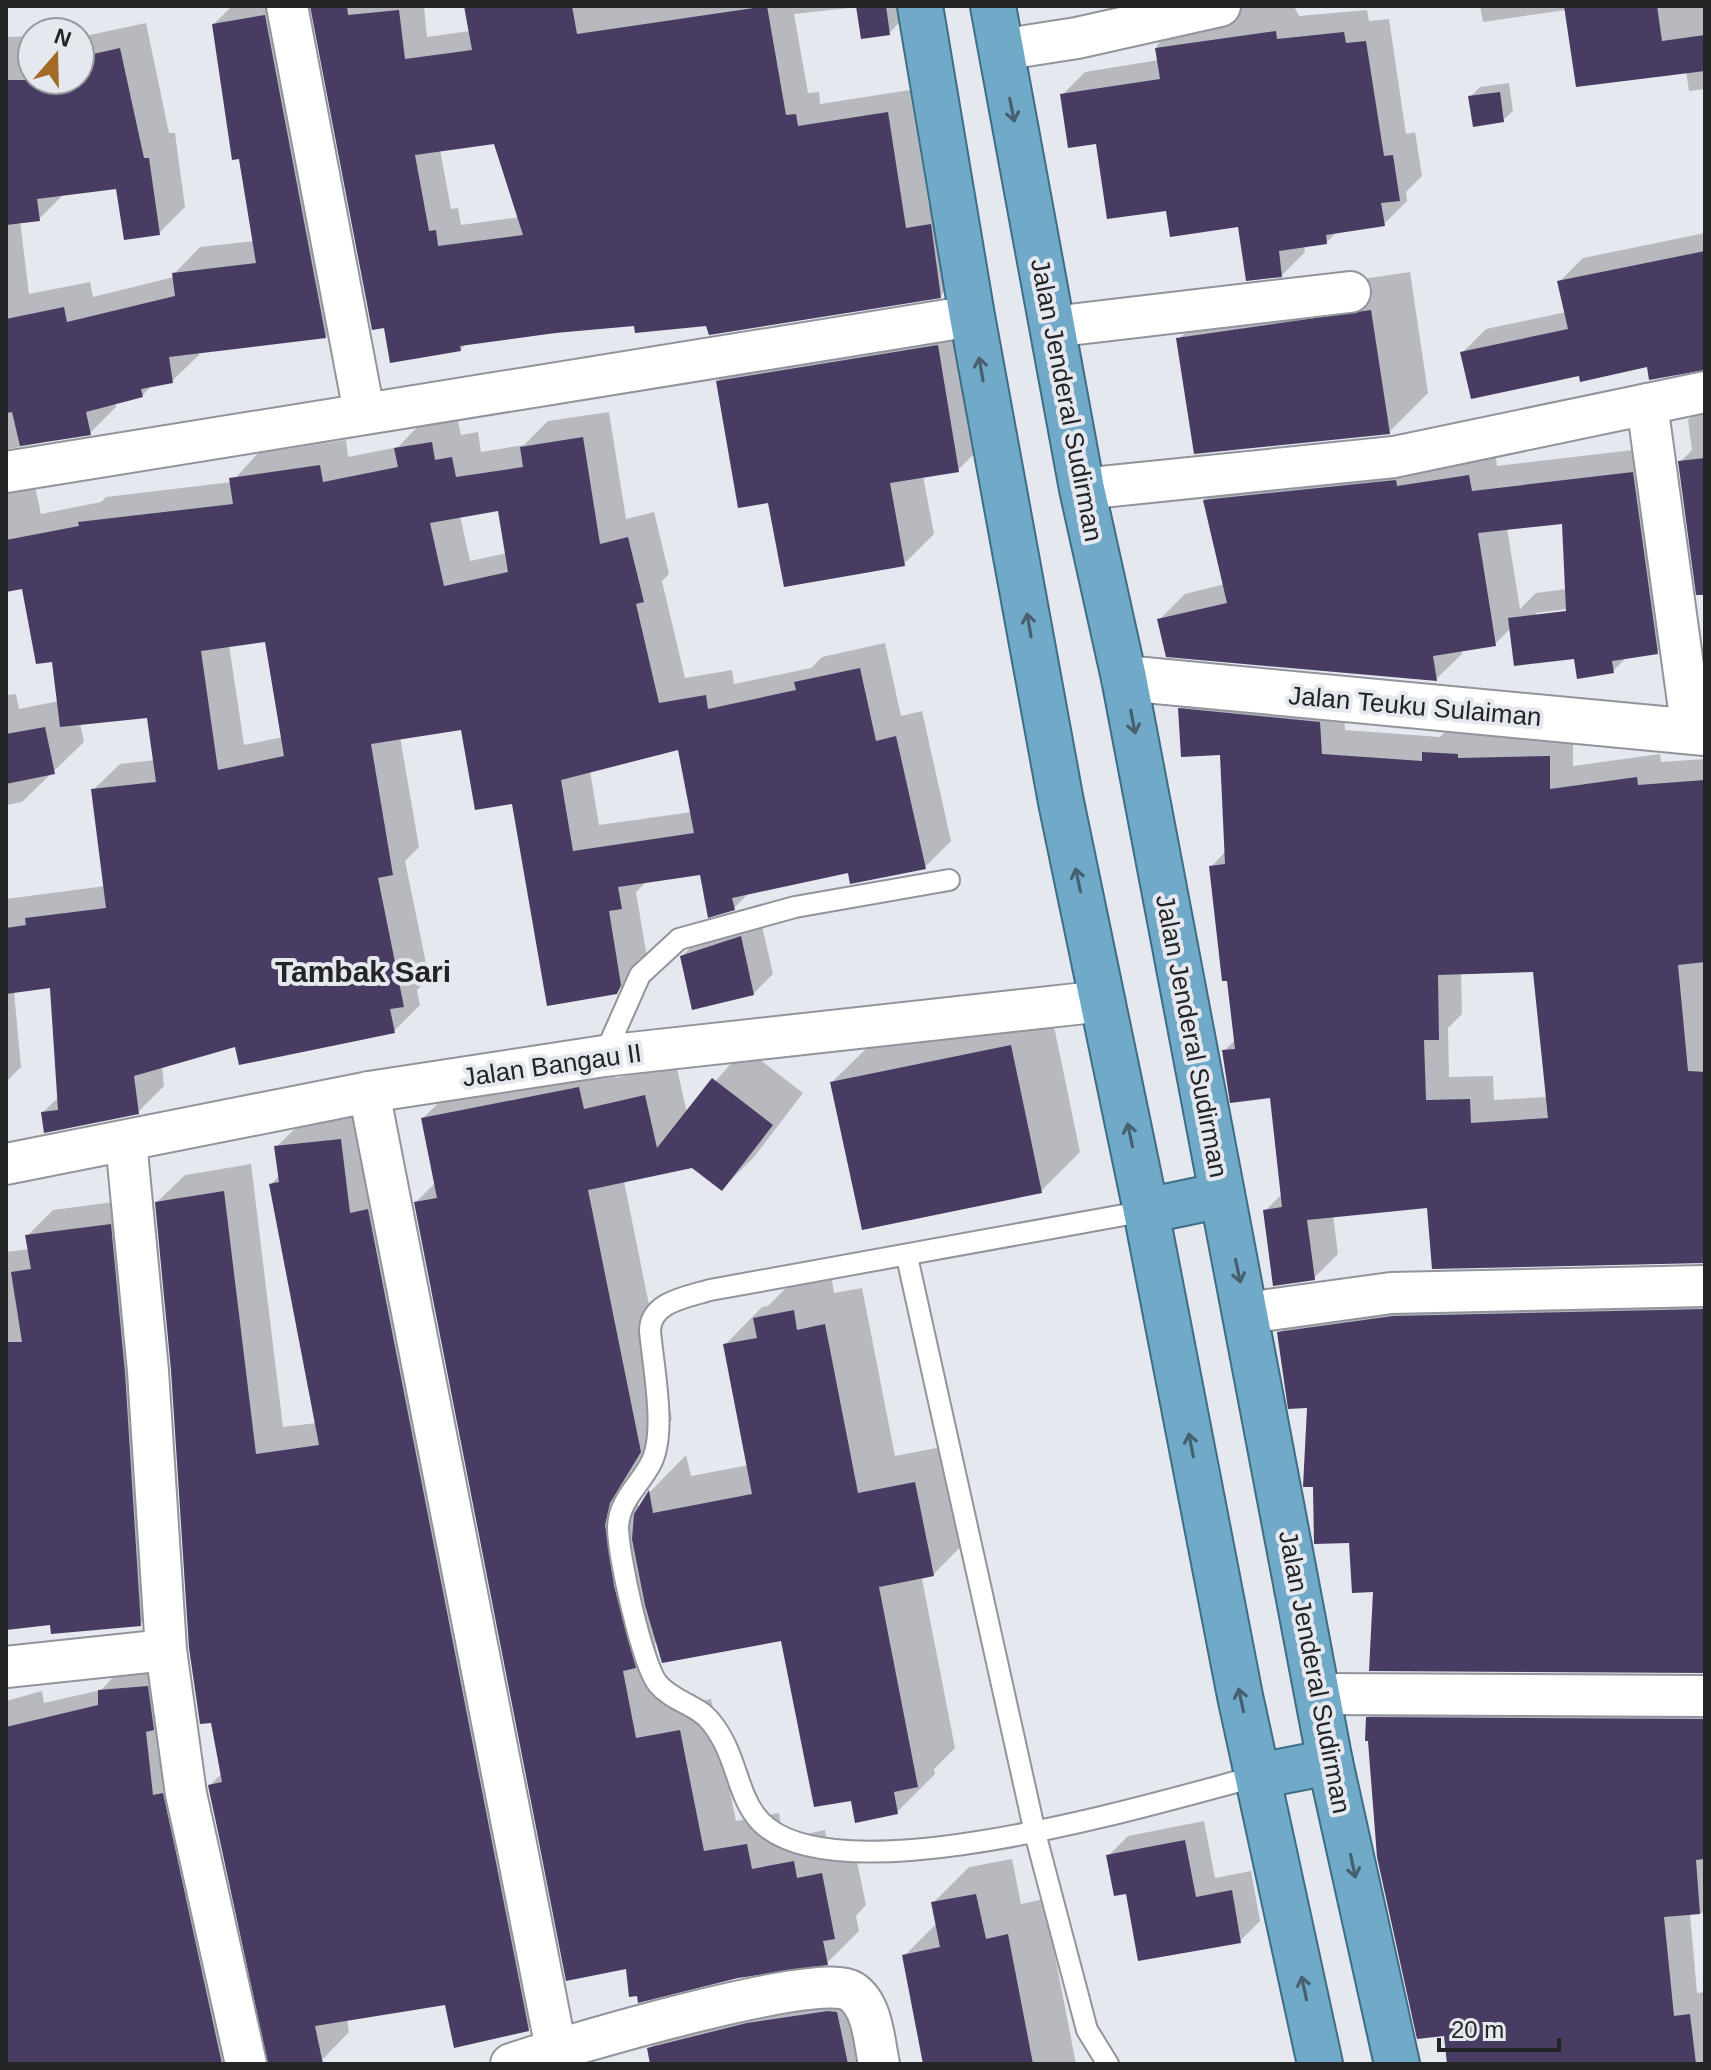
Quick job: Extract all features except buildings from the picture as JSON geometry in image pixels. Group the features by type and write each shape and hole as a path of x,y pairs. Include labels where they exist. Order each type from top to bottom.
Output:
{"highway":[{"path":"920,6 972,316 1058,786 1258,1776 1320,2064"},
{"name":"Jalan Jenderal Sudirman","path":"993,6 1082,489 1124,678 1330,1762 1397,2064"},
{"path":"1146,1211 1222,1195"},
{"path":"1258,1776 1330,1762"}],"street":[{"path":"287,6 364,412"},
{"path":"1000,50 1077,38 1220,6"},
{"path":"1052,327 1350,292"},
{"path":"6,472 972,316"},
{"path":"1082,489 1394,457 1705,392"},
{"path":"1647,404 1699,732"},
{"name":"Jalan Teuku Sulaiman","path":"1124,678 1699,732"},
{"name":"Jalan Bangau II","path":"6,1164 369,1092 604,1056 1103,1001"},
{"path":"369,1092 556,2049"},
{"path":"126,1141 148,1371 166,1650 186,1794 246,2064"},
{"path":"1246,1313 1391,1293 1705,1286"},
{"path":"6,1667 166,1650"},
{"path":"1319,1694 1705,1696"},
{"path":"511,2064 556,2049 720,2006 831,1984 854,1993 862,2002 869,2016 879,2064"}],"lane":[{"path":"604,1056 640,975 679,939 795,907 949,880"},
{"path":"1146,1211 907,1257 710,1290 670,1303 650,1321 658,1431 652,1463 630,1490 618,1526 640,1646 656,1682 667,1692 701,1709 726,1740 755,1815 779,1834 831,1850 890,1854 1035,1833 1258,1776"},
{"path":"907,1257 1035,1833 1087,2030 1108,2064"}],"district":[{"name":"Tambak Sari","path":"363,971"}]}
